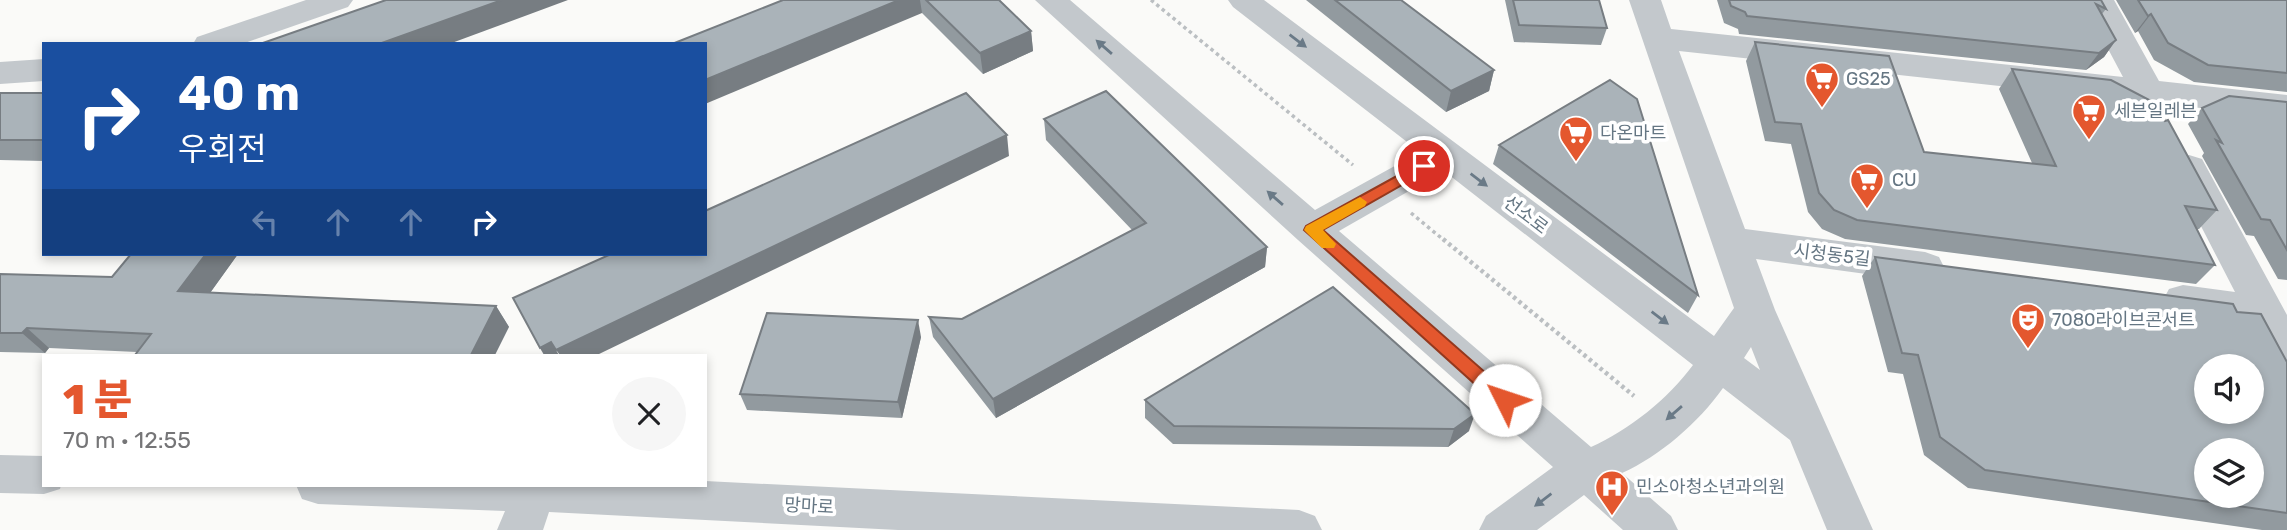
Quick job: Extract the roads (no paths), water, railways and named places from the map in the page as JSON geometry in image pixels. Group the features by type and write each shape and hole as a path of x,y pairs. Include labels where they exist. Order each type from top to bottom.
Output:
{"street":[{"path":"215,42 337,0"},
{"path":"1051,0 1583,470 1655,530"},
{"name":"선소로","path":"1244,0 1808,430"},
{"path":"1645,0 1755,310 1850,530"},
{"path":"2098,0 2287,353"},
{"path":"1659,38 2287,106"},
{"path":"0,73 42,70"},
{"path":"1311,230 1446,154"},
{"name":"시청동5길","path":"1733,243 1964,272"},
{"path":"2155,297 2264,310"},
{"path":"1502,530 1583,470 1629,450 1665,421 1698,390 1755,310"},
{"path":"0,474 42,475"},
{"name":"망마로","path":"334,487 527,511 1299,530"}],"place":[{"name":"GS25","path":"1822,109"},
{"name":"세븐일레븐","path":"2089,141"},
{"name":"다온마트","path":"1576,163"},
{"name":"CU","path":"1867,210"},
{"name":"7080라이브콘서트","path":"2028,350"},
{"name":"민소아청소년과의원","path":"1612,517"}]}
